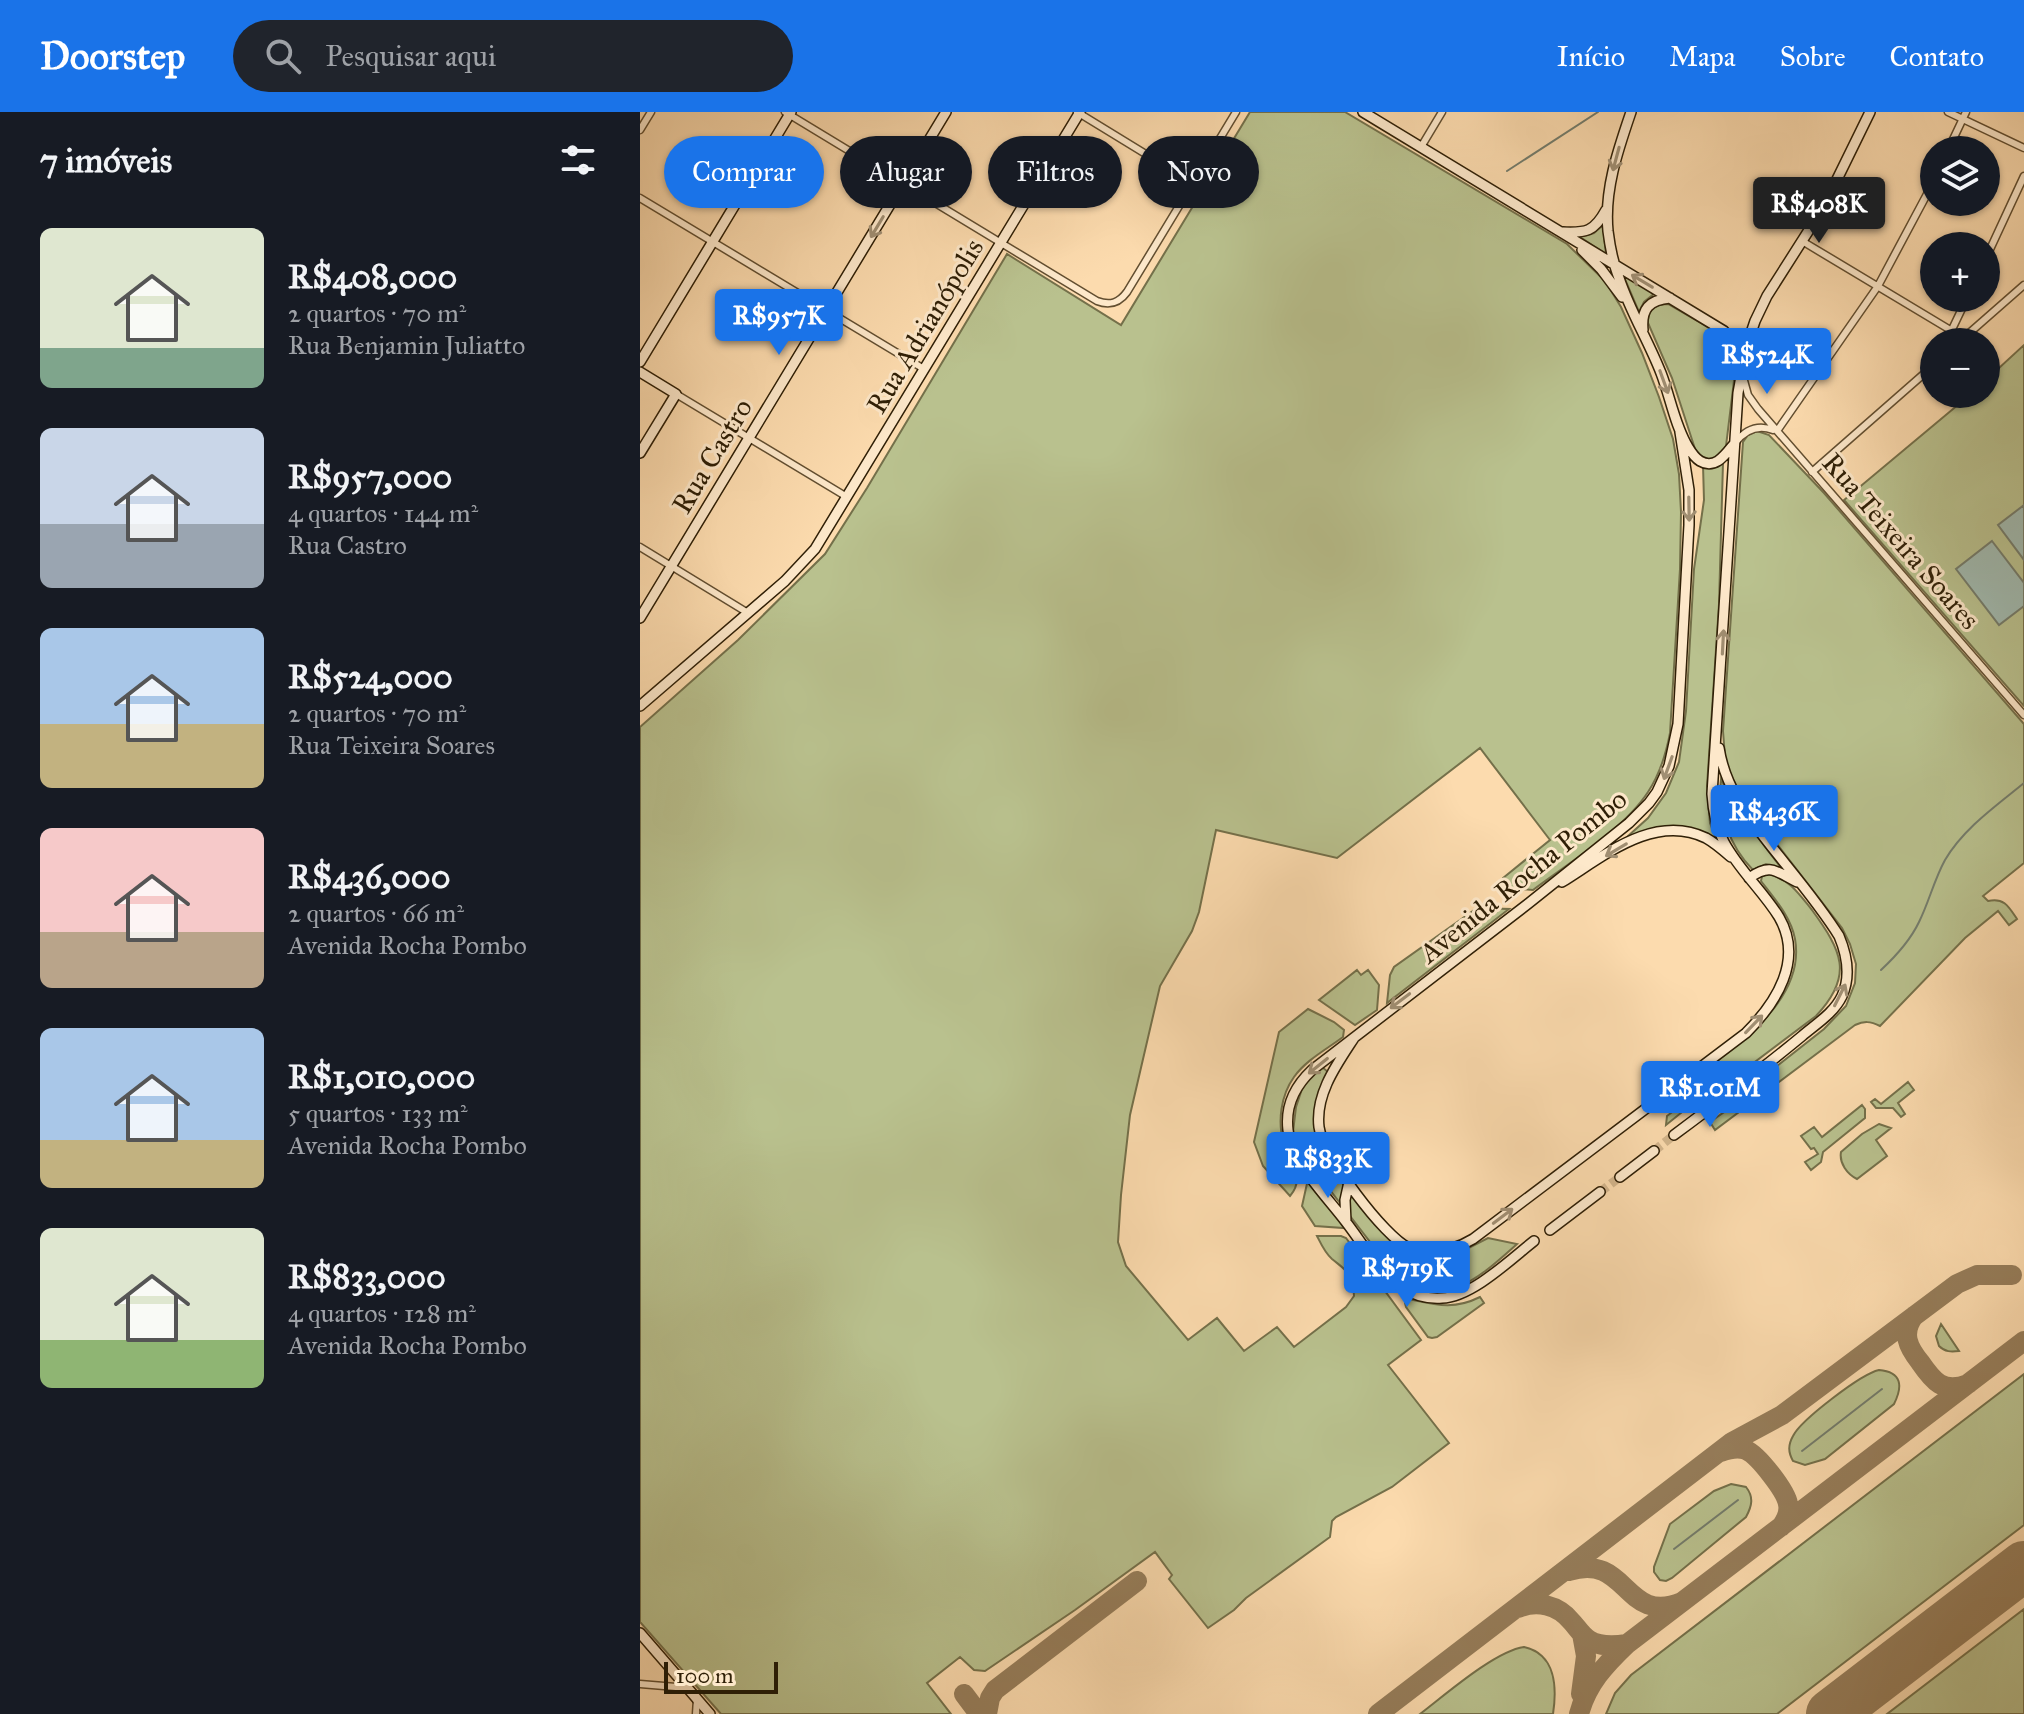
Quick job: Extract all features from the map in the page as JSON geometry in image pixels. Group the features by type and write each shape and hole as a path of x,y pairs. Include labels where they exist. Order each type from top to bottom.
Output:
{"main road":[{"name":"Rua Castro","path":"931,136 946,112"},
{"name":"Rua Teixeira Soares","path":"1363,112 1729,335 1737,345 1741,369"},
{"path":"1631,112 1615,163 1607,207 1614,264 1630,307 1660,370 1680,432 1694,456 1701,462 1716,462 1734,444"},
{"name":"Avenida Rocha Pombo","path":"1354,1038 1326,1085 1320,1106 1324,1146 1387,1230 1402,1244 1429,1253 1462,1245 1485,1230 1746,1033 1779,992 1789,949 1787,937 1779,918 1723,840 1713,811 1712,778 1741,369 1750,335 1767,296 1835,186 1870,112"},
{"path":"640,362 789,113"},
{"name":"Rua Adrianópolis","path":"640,706 805,561 824,535 1078,113"},
{"path":"1561,232 1585,232 1593,228 1607,207"},
{"name":"Rua Castro","path":"640,618 888,208"},
{"name":"Rua Teixeira Soares","path":"1561,232 1601,269 1630,307"},
{"path":"1644,333 1643,318 1648,306 1657,300 1670,298"},
{"path":"640,372 676,394 640,453"},
{"name":"Avenida Rocha Pombo","path":"1534,1241 1472,1289 1457,1296 1430,1298 1409,1292 1380,1267 1295,1154 1290,1143 1289,1103 1302,1080 1640,813 1657,792 1669,766 1678,724 1689,525 1688,481 1680,432"},
{"name":"Avenida Rocha Pombo","path":"1674,1135 1826,1016 1841,997 1846,984 1847,958 1832,925 1734,795 1722,767 1718,720"},
{"path":"1529,903 1626,843 1648,833 1672,830 1697,835 1715,844 1736,862"},
{"path":"1749,878 1761,870 1771,869 1800,883"},
{"path":"1620,1177 1654,1151"},
{"path":"1346,1222 1345,1200 1349,1182"},
{"path":"1550,1230 1600,1192"},
{"path":"640,1633 710,1714"}],"street":[{"path":"640,130 651,112"},
{"path":"1221,136 1236,112"},
{"path":"1421,147 1442,112"},
{"path":"1948,112 1964,116 2024,148"},
{"path":"789,113 840,144"},
{"path":"1078,113 1138,150"},
{"path":"1955,136 1964,116"},
{"path":"1998,232 2024,176"},
{"path":"640,198 924,369"},
{"path":"1734,444 1749,430 1759,427 1777,431 1878,286 1920,207"},
{"path":"944,208 1097,301 1113,304 1127,292 1178,208"},
{"path":"1802,241 1947,328"},
{"path":"1975,328 2024,285"},
{"name":"Rua Teixeira Soares","path":"1741,369 1752,402 2024,715"},
{"path":"1812,472 1920,377"},
{"path":"676,394 847,497"},
{"path":"640,547 748,613"},
{"path":"640,1684 688,1688"},
{"path":"696,1714 697,1699"}],"green space":[{"path":"1250,112 1345,112 1567,244 1605,281 1621,307 1659,397 1673,439 1679,474 1680,569 1670,733 1656,778 1638,806 1625,819 1533,890 1508,888 1502,882 1503,878 1550,840 1480,748 1337,858 1216,830 1199,912 1192,931 1160,986 1130,1115 1118,1242 1126,1266 1188,1340 1217,1318 1244,1351 1277,1327 1294,1347 1346,1307 1354,1296 1349,1274 1327,1254 1317,1236 1346,1238 1421,1340 1388,1365 1449,1443 1392,1487 1336,1517 1332,1521 1330,1537 1208,1628 1169,1579 1172,1575 1155,1552 985,1671 974,1670 960,1657 927,1683 951,1714 721,1714 640,1622 640,727 738,640 825,554 1007,254 1121,325 1192,208 1259,208 1259,136 1235,136"},
{"path":"1603,225 1606,254 1580,237 1594,233"},
{"path":"1625,274 1655,293 1644,302 1639,312 1624,277"},
{"path":"1668,304 1732,341 1736,364 1726,446 1712,459 1705,459 1696,452 1672,378 1648,323 1653,308"},
{"path":"2024,345 2024,706 1844,500 1954,408 2000,408 2000,367"},
{"path":"1757,431 1769,435 1824,493 2024,724 2024,863 1983,896 1988,901 1998,900 2006,904 2017,919 2009,925 1998,911 1965,938 1880,1026 1867,1022 1855,1025 1715,1130 1710,1122 1824,1029 1846,1006 1855,983 1856,964 1842,928 1735,790 1725,757 1723,731 1743,442 1748,435"},
{"path":"1723,463 1719,604 1707,786 1710,823 1716,839 1695,831 1653,829 1627,837 1648,818 1666,793 1679,762 1686,711 1694,569 1704,500 1703,465"},
{"path":"1721,779 1735,807 1782,869 1766,864 1753,870 1737,850 1723,816"},
{"path":"1770,874 1794,888 1830,938 1840,963 1836,988 1816,1016 1695,1107 1692,1104 1666,1125 1667,1116 1688,1100 1680,1089 1758,1026 1788,985 1795,963 1795,939 1786,915 1761,881 1762,876"},
{"path":"1477,908 1509,909 1387,1003 1394,967"},
{"path":"1357,970 1361,975 1368,970 1379,985 1377,1010 1355,1025 1319,1000"},
{"path":"1308,1009 1344,1030 1343,1037 1299,1071 1283,1100 1282,1136 1297,1176 1295,1189 1290,1196 1263,1166 1254,1142 1279,1032"},
{"path":"1322,1067 1328,1072 1315,1118 1317,1138 1385,1233 1401,1248 1415,1256 1432,1259 1455,1255 1488,1238 1517,1244 1474,1278 1444,1291 1412,1285 1394,1273 1303,1155 1293,1132 1303,1086"},
{"path":"1908,1082 1914,1090 1898,1103 1905,1114 1901,1117 1893,1108 1876,1108 1871,1102 1875,1099 1881,1104"},
{"path":"1862,1105 1865,1118 1823,1152 1821,1162 1811,1170 1805,1162 1818,1154 1801,1136 1814,1127 1822,1137"},
{"path":"1879,1124 1891,1128 1876,1140 1887,1156 1857,1179 1844,1168 1841,1152"},
{"path":"1308,1179 1344,1228 1315,1226 1302,1206"},
{"path":"1480,1297 1484,1303 1432,1338 1428,1337 1405,1303 1409,1299 1453,1305"},
{"path":"1941,1324 1959,1351 1948,1351 1939,1346 1936,1336"},
{"path":"1879,1370 1887,1371 1898,1381 1899,1391 1894,1404 1825,1459 1805,1465 1793,1461 1789,1445 1798,1429 1846,1388"},
{"path":"2024,1374 2024,1525 1777,1714 1606,1714 1615,1693 1631,1675"},
{"path":"1731,1484 1746,1487 1750,1494 1751,1505 1746,1517 1672,1578 1660,1580 1654,1567 1670,1524 1714,1491"},
{"path":"2024,1609 2024,1714 1887,1714"},
{"path":"1524,1647 1543,1657 1552,1673 1555,1694 1553,1714 1420,1714 1485,1665"}],"shaded area":[{"path":"2024,505 2024,560 1998,525"},
{"path":"1992,541 2024,583 2024,606 1999,625 1956,569"}],"waterway":[{"path":"1507,171 1598,112"},
{"path":"1881,970 1915,929 1953,848 1981,818 2024,783"},
{"path":"1802,1451 1882,1389"},
{"path":"1674,1549 1738,1500"}],"taxiway":[{"path":"1378,1714 1732,1442 1782,1415 1957,1284 1977,1275 2012,1275"},
{"path":"1914,1316 1908,1328 1908,1340 1929,1375 1945,1386 1968,1384"},
{"path":"1579,1714 1598,1676 1627,1644 2024,1341"},
{"path":"1721,1452 1746,1450 1771,1474 1788,1504 1787,1516 1781,1527"},
{"path":"1569,1571 1588,1568 1603,1571 1648,1605 1663,1607 1682,1602"},
{"path":"987,1714 995,1690 1137,1581"},
{"path":"1518,1608 1532,1604 1547,1606 1560,1611 1593,1642 1627,1644"},
{"path":"1581,1694 1586,1656 1582,1634"},
{"path":"964,1694 979,1714"}],"runway":[{"path":"1831,1714 2024,1566"}],"tunnel":[{"path":"1654,1151 1674,1135"},
{"path":"1600,1192 1620,1177"}]}
